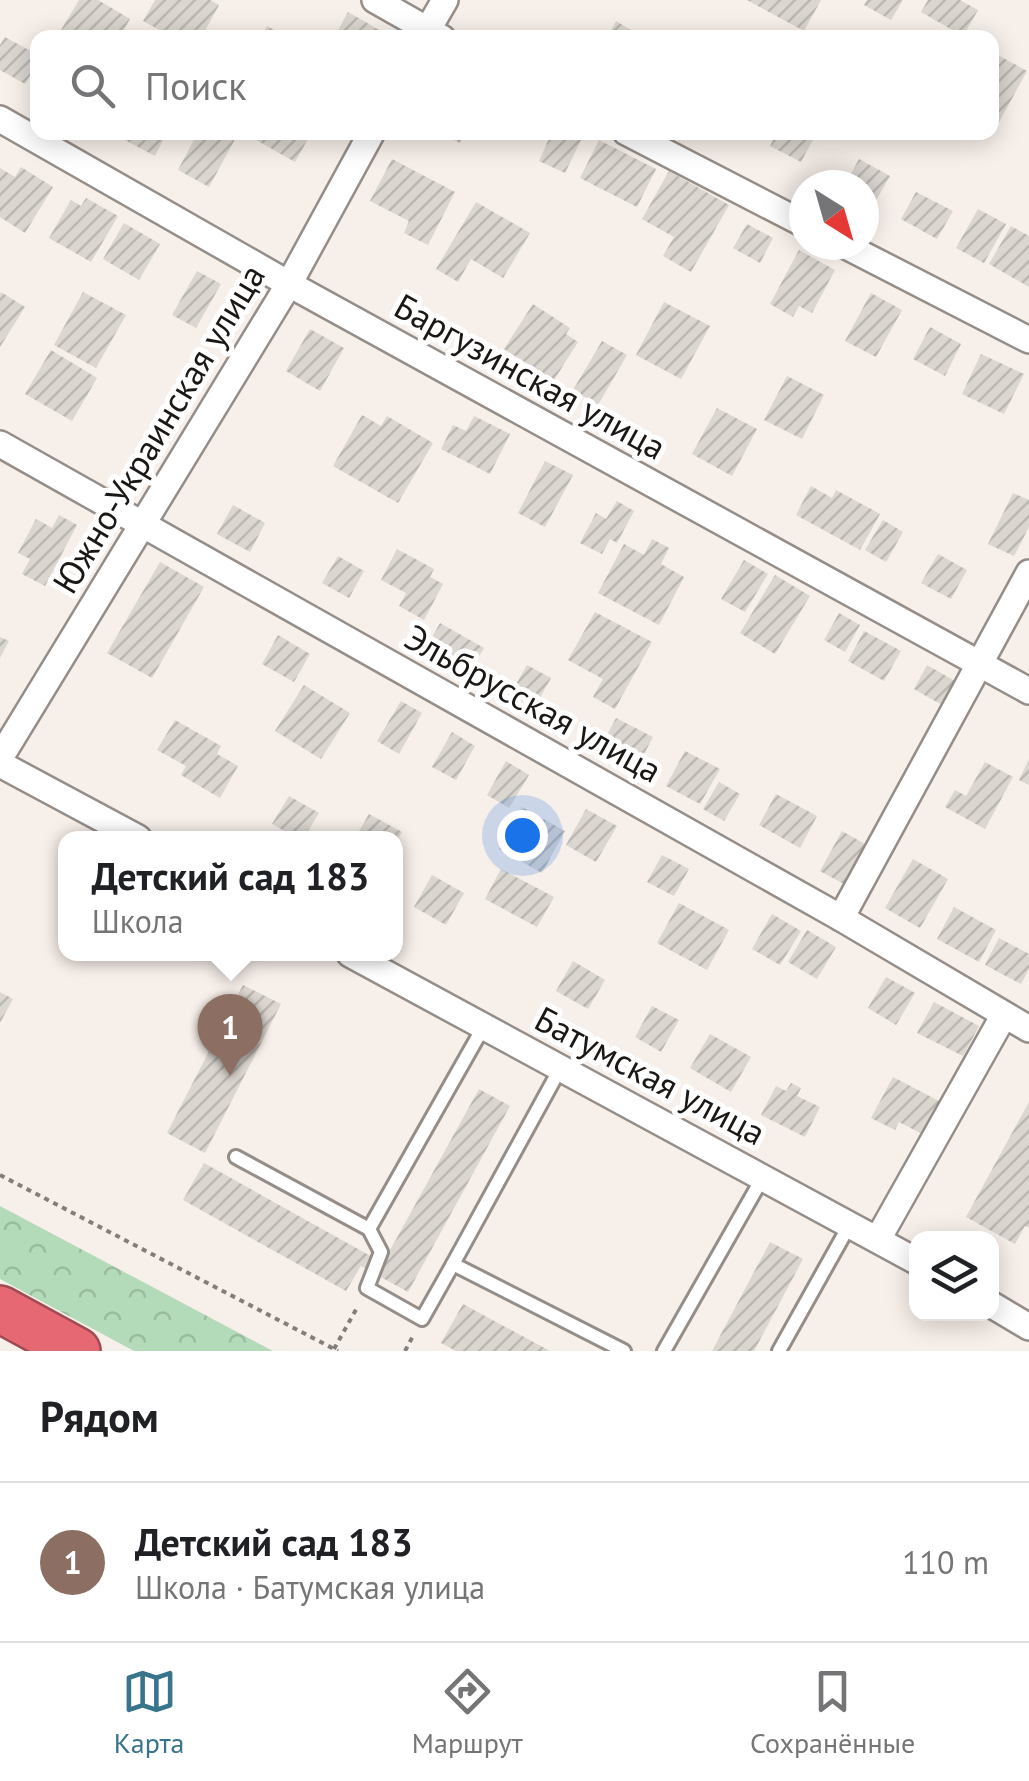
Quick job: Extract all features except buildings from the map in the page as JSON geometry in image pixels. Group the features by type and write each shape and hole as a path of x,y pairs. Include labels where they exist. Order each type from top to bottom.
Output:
{"highway":[{"path":"0,1310 77,1351"}],"street":[{"path":"376,0 423,30"},
{"path":"433,30 445,0"},
{"name":"Баргузинская улица","path":"0,119 30,136"},
{"name":"Баргузинская улица","path":"37,140 289,284 1029,691"},
{"name":"Южно-Украинская улица","path":"0,761 289,284 368,140"},
{"path":"641,140 789,216"},
{"path":"873,260 1029,340"},
{"name":"Эльбрусская улица","path":"0,444 841,918 1029,1029"},
{"path":"841,918 1029,573"},
{"path":"0,761 125,831"},
{"name":"Батумская улица","path":"363,961 909,1257"},
{"path":"878,1239 1004,1015"},
{"path":"999,1309 1029,1327"}],"lane":[{"path":"369,1230 484,1026"},
{"path":"236,1158 369,1230 381,1252 367,1288 422,1319 560,1067"},
{"path":"664,1351 764,1177"},
{"path":"779,1351 850,1224"},
{"path":"453,1264 624,1351"}],"path":[{"path":"0,1175 336,1350 367,1288"}],"green space":[{"path":"0,1206 273,1351 134,1351 0,1279"}],"place":[{"name":"Детский сад 183","path":"230,1076"}]}
